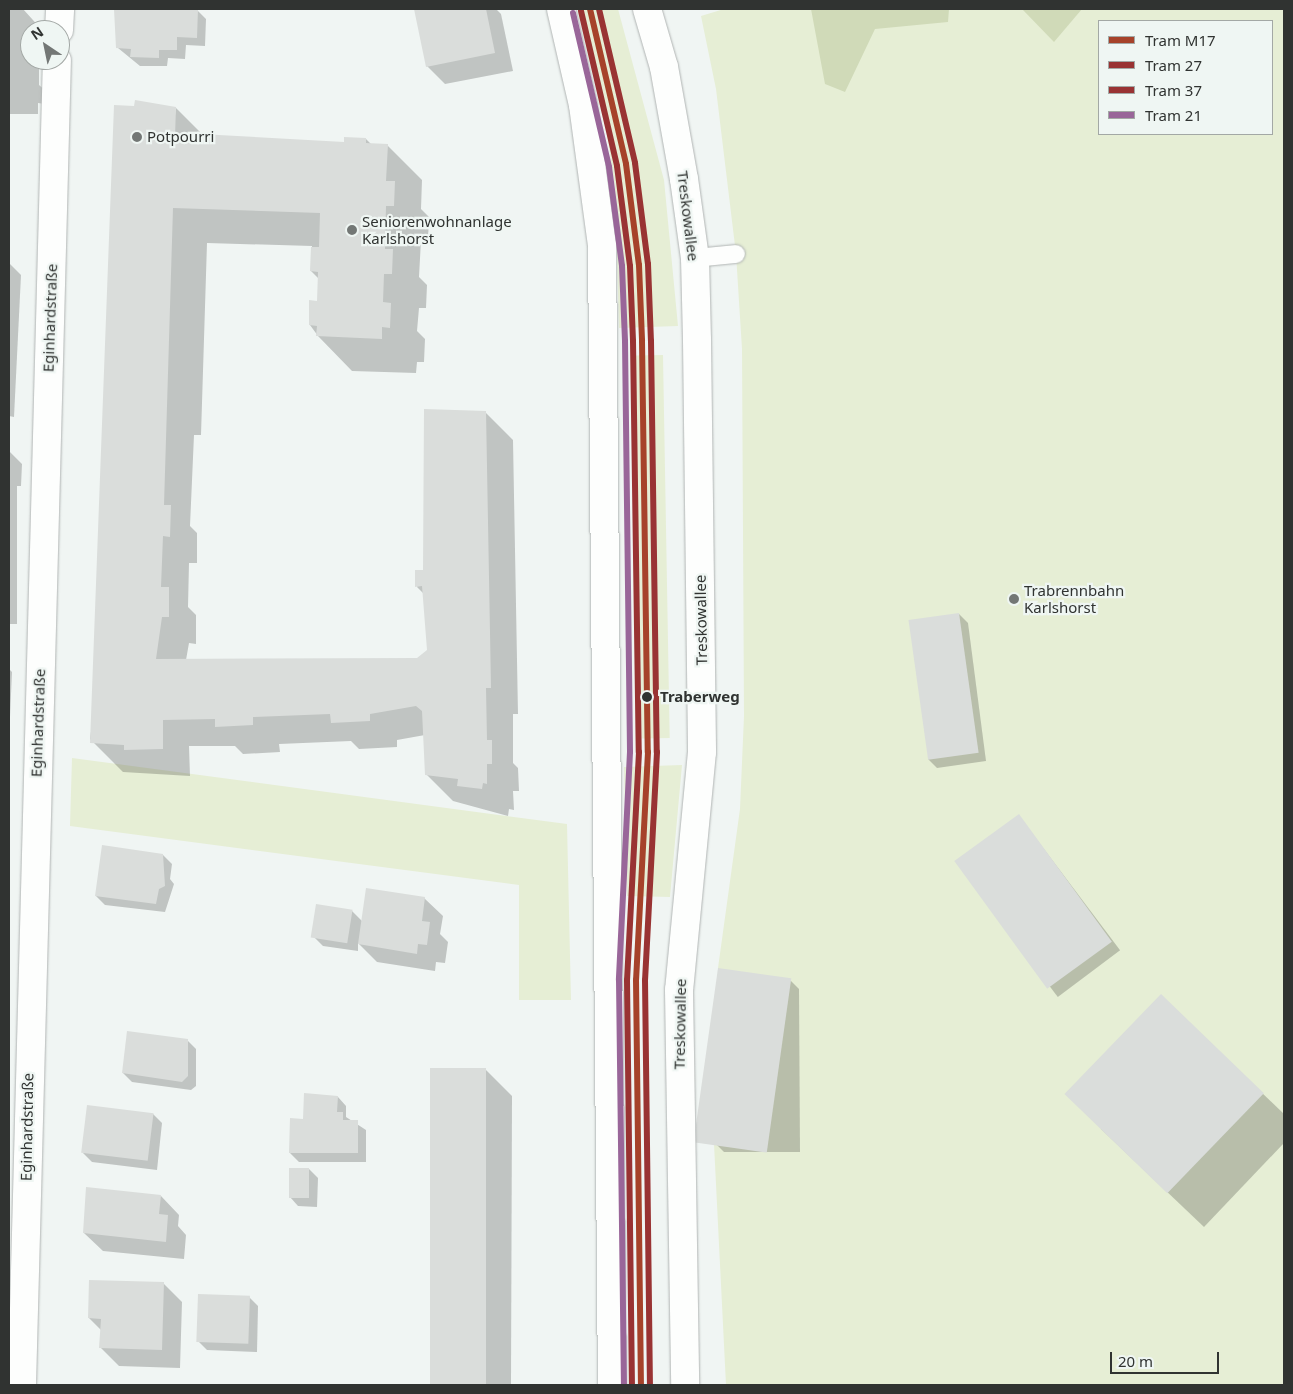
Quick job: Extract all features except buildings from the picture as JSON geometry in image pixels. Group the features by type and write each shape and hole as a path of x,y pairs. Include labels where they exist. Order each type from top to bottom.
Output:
{"main road":[{"path":"561,9 583,106 602,245 612,1385"},
{"name":"Treskowallee","path":"647,9 674,112 694,258 703,747 679,990 685,1385"},
{"name":"Eginhardstraße","path":"22,1385 58,70"}],"lane":[{"path":"694,258 736,254"}],"green space":[{"path":"581,9 618,9 664,180 678,326 619,328 615,188 600,86"},
{"name":"Trabrennbahn Karlshorst","path":"724,9 1284,9 1284,1385 726,1385 714,1144 718,968 740,809 744,716 742,349 736,254 716,89 701,16"},
{"path":"811,9 949,9 948,22 875,29 845,92 825,84"},
{"path":"1022,9 1082,9 1054,42"},
{"path":"635,355 663,355 670,738 642,738"},
{"path":"72,758 567,824 571,1000 519,1000 519,885 70,826"},
{"path":"682,765 670,897 627,896 624,767"}],"tram line":[{"name":"M17","path":"590,9 626,164 639,265 642,341 648,752 636,980 641,1385"},
{"name":"37","path":"599,9 635,163 648,264 651,341 657,752 645,980 650,1385"},
{"name":"27","path":"581,11 617,166 630,266 633,341 639,752 627,980 632,1385"},
{"name":"21","path":"573,13 609,167 622,266 625,341 630,752 619,980 624,1385"}],"place":[{"name":"Potpourri","path":"137,137"},
{"name":"Seniorenwohnanlage Karlshorst","path":"352,230"},
{"name":"Trabrennbahn Karlshorst","path":"1014,599"},
{"name":"Traberweg","path":"647,697"}]}
